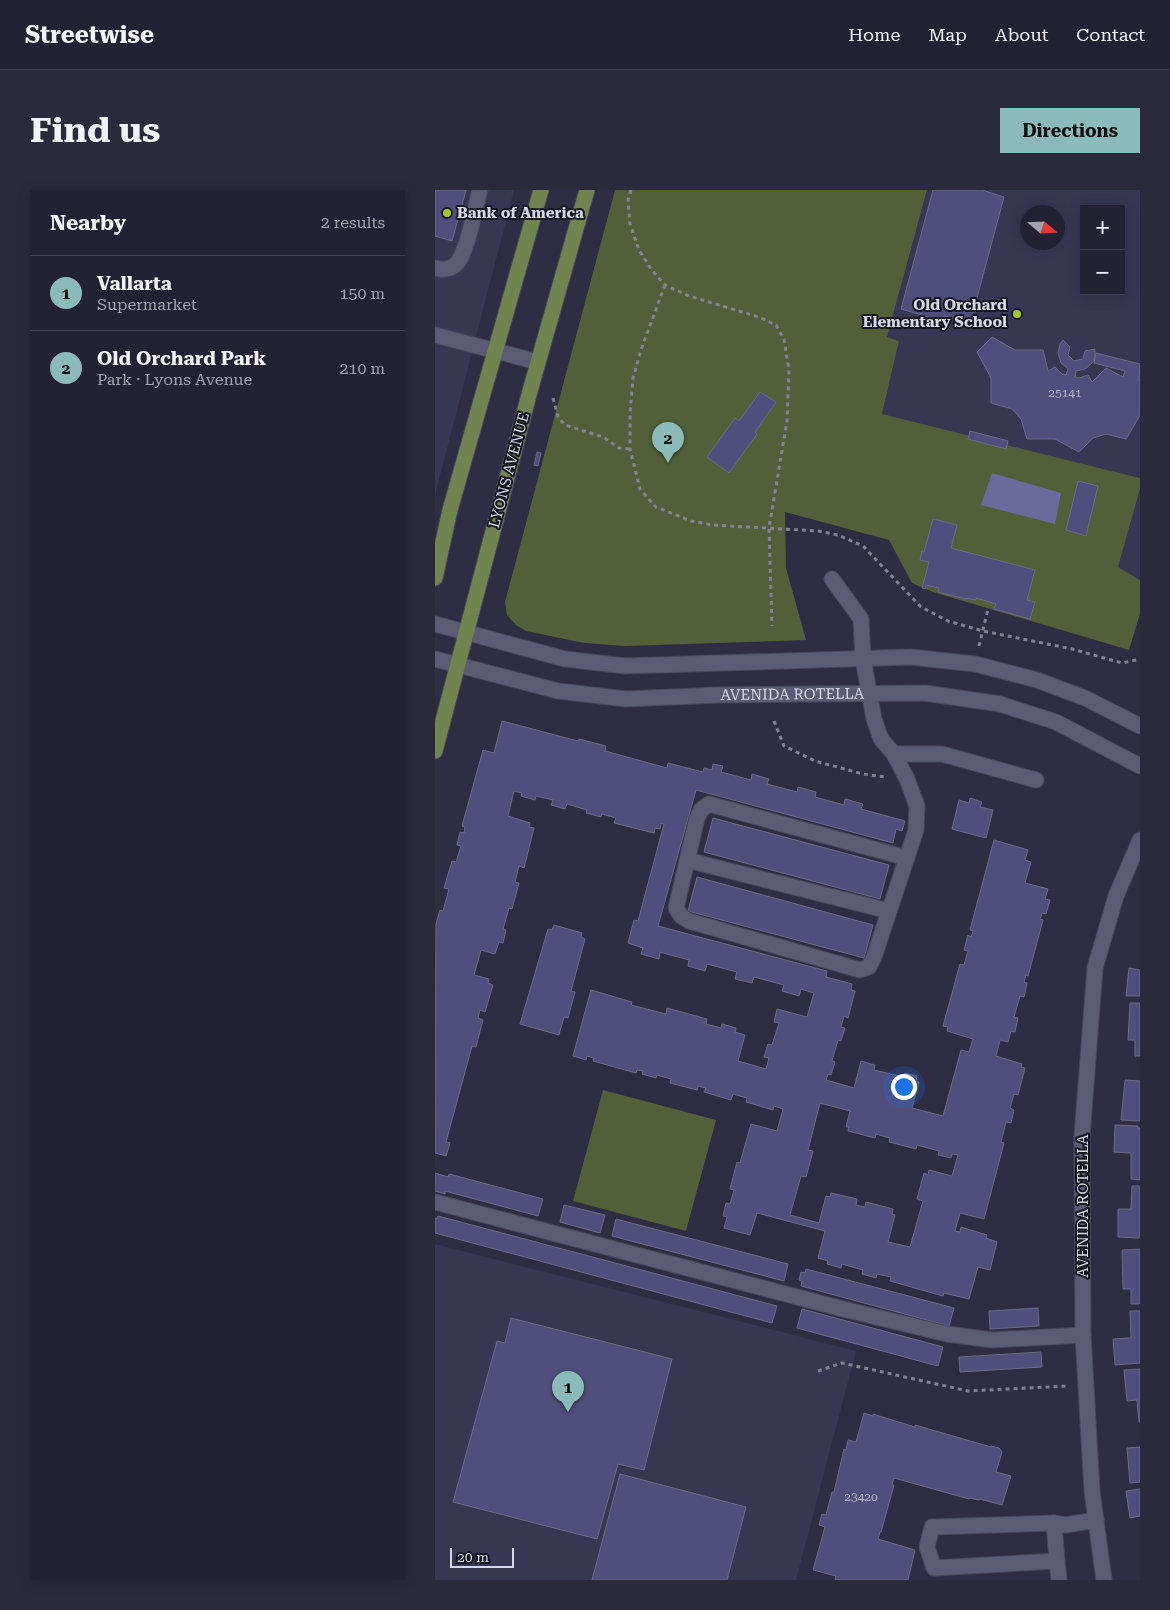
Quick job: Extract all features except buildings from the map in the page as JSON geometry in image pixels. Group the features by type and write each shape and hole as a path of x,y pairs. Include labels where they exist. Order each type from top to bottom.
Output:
{"main road":[{"path":"435,578 450,510 541,190"},
{"name":"LYONS AVENUE","path":"435,751 538,362 587,190"}],"street":[{"path":"435,268 444,270 458,263 465,246 480,190"},
{"path":"435,335 538,362"},
{"path":"832,579 861,619 863,658 873,719 881,739 894,754 907,779 917,806 916,830 907,858 889,911 875,957 869,967 860,970 689,921 681,916 676,908 697,818 702,809 709,804 907,858"},
{"name":"AVENIDA ROTELLA","path":"435,624 565,659 625,666 911,657 975,664 1037,680 1085,698 1140,726"},
{"name":"AVENIDA ROTELLA","path":"435,659 558,691 626,699 870,692 925,693 999,704 1056,722 1140,766"},
{"path":"894,754 942,754 1036,780"},
{"name":"AVENIDA ROTELLA","path":"1104,1580 1092,1492 1083,1335 1082,1136 1095,968 1116,896 1140,840"},
{"path":"687,860 889,911"},
{"path":"435,1202 839,1308 947,1334 992,1340 1083,1335"},
{"path":"1057,1561 935,1568 927,1547 932,1527 1054,1522 1065,1525 1096,1520"},
{"path":"1054,1522 1059,1580"}],"path":[{"path":"631,190 629,224 639,250 651,269 665,285 689,296 776,324 784,339 789,370 787,421 769,528 772,626"},
{"path":"665,285 641,350 633,378 630,412 630,449 640,489 656,507 691,521 713,525 818,531 838,535 863,546 921,607 948,621 983,631 1072,649 1122,662 1140,660"},
{"path":"553,398 558,417 565,425 603,437 619,448 630,449"},
{"path":"979,644 988,609"},
{"path":"774,721 784,746 815,761 863,774 907,779"},
{"path":"818,1371 843,1363 968,1391 1086,1384"}],"shaded area":[{"path":"435,190 514,190 435,495"},
{"name":"Old Orchard Elementary School","path":"927,190 1140,190 1140,478 882,414 899,341 887,337"},
{"path":"992,473 1061,493 1055,524 981,505"},
{"path":"1140,489 1140,580 1118,567"},
{"path":"435,1244 856,1351 796,1580 435,1580"}],"green space":[{"path":"615,190 927,190 887,337 899,341 882,414 1140,478 1140,489 1118,567 1140,580 1140,614 1129,650 933,592 912,583 889,540 785,512 786,568 806,640 625,646 584,643 526,631 516,625 507,615 505,602"},
{"path":"603,1090 716,1120 686,1231 573,1201"}],"place":[{"name":"Bank of America","path":"447,213"},
{"name":"Old Orchard Elementary School","path":"1017,314"},
{"name":"Old Orchard Park","path":"668,463"},
{"name":"Vallarta","path":"568,1412"}]}
